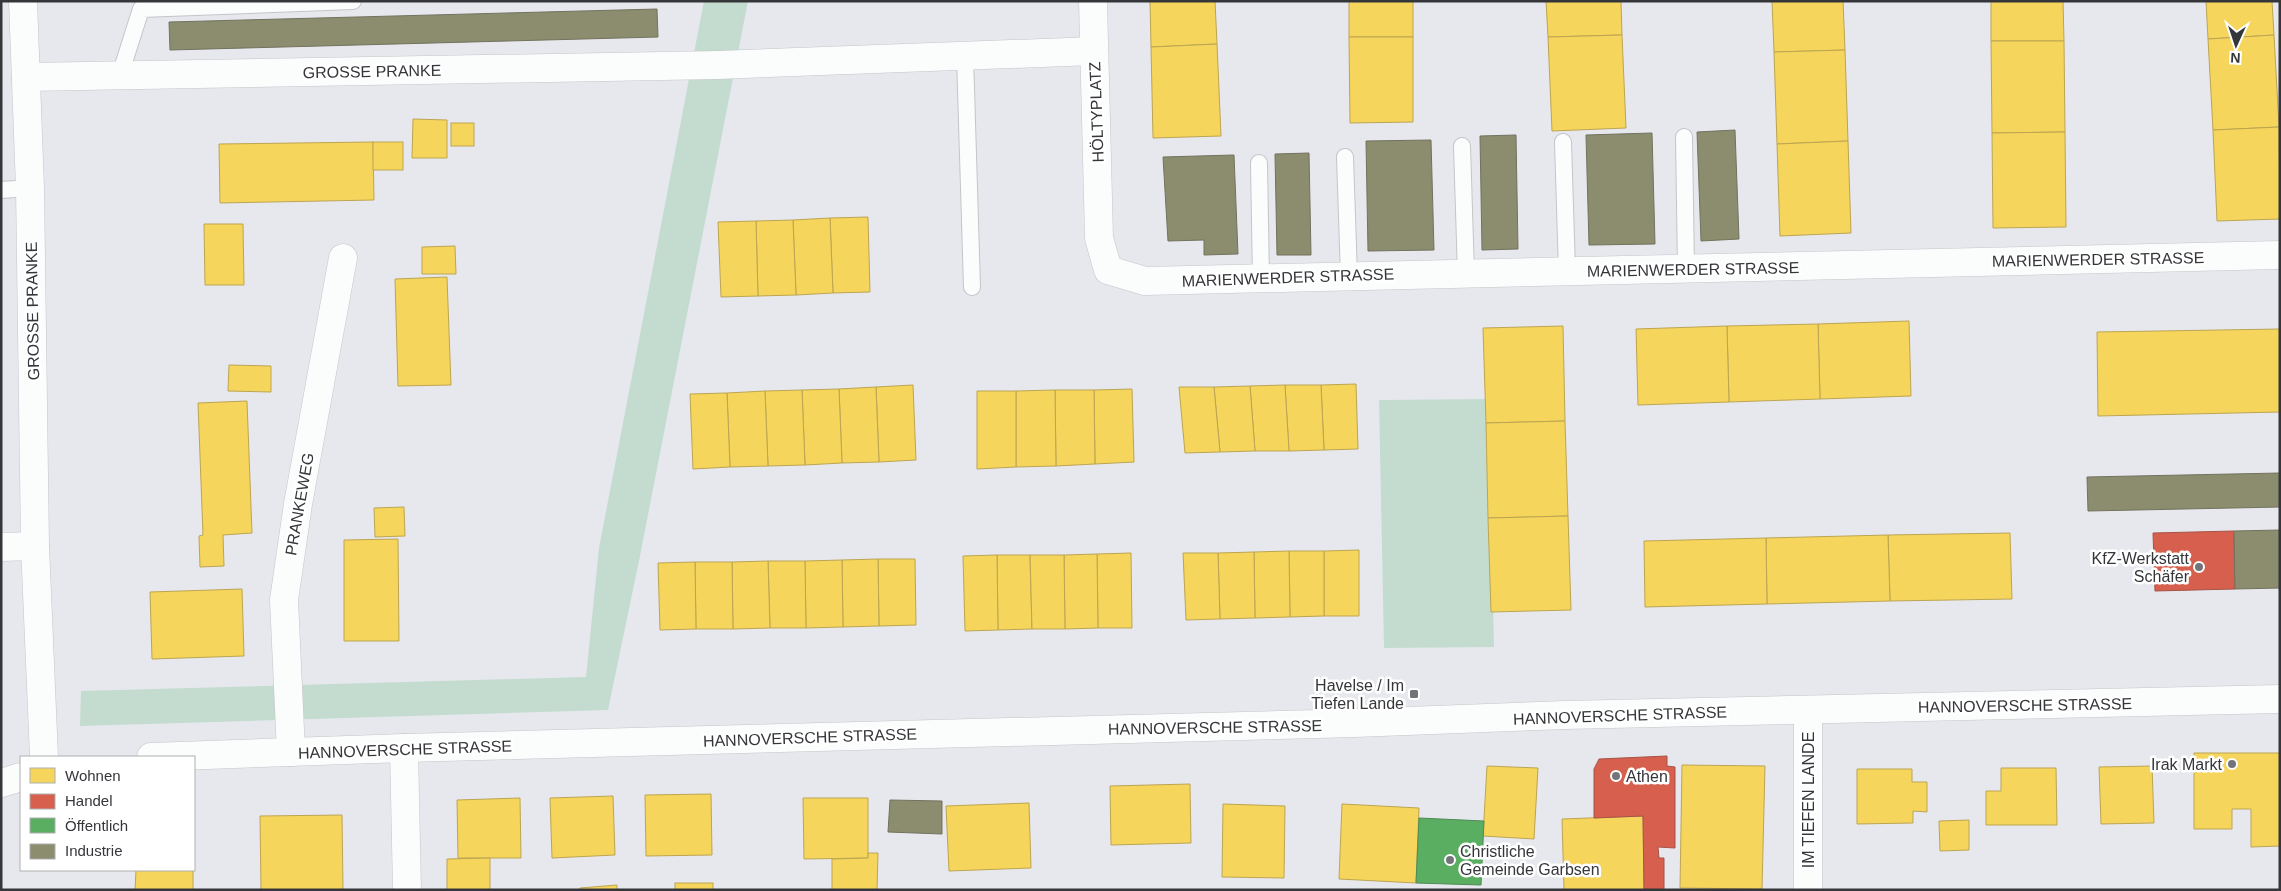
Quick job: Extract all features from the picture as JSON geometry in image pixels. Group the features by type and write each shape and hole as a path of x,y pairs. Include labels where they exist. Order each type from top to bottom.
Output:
{"street":[{"name":"GROSSE PRANKE","path":"23,1 30,188 35,546 44,756"},
{"path":"1093,1 1094,51"},
{"name":"HÖLTYPLATZ","path":"718,65 1094,51 1099,238 1108,270"},
{"name":"GROSSE PRANKE","path":"26,77 718,65"},
{"name":"MARIENWERDER STRASSE","path":"1108,270 1145,281 2280,255"},
{"name":"PRANKEWEG","path":"291,752 284,600 298,504 343,258"},
{"path":"1,547 35,546"},
{"name":"HANNOVERSCHE STRASSE","path":"178,756 404,748 2280,699"},
{"name":"IM TIEFEN LANDE","path":"1808,710 1808,890"},
{"path":"404,748 407,890"},
{"path":"1,784 20,777"}],"lane":[{"path":"120,75 141,9 352,1"},
{"path":"965,56 972,287"},
{"path":"1684,137 1686,269"},
{"path":"1563,142 1567,271"},
{"path":"1462,146 1466,274"},
{"path":"1345,157 1349,276"},
{"path":"1259,164 1261,279"},
{"path":"1,190 30,188"}],"green space":[{"path":"704,1 748,1 640,556 608,710 80,726 81,691 586,677 599,548"},
{"path":"1489,399 1494,647 1384,648 1379,400"}],"building: Wohnen":[{"path":"1150,1 1215,1 1217,44 1151,47"},
{"path":"1349,1 1413,1 1413,37 1349,37"},
{"path":"1546,1 1621,1 1622,35 1548,37"},
{"path":"1772,1 1843,1 1845,50 1774,52"},
{"path":"1991,1 2063,1 2064,41 1991,41"},
{"path":"2206,1 2272,1 2274,35 2208,39"},
{"path":"1622,35 1626,128 1552,131 1548,37"},
{"path":"2274,35 2279,127 2213,130 2208,39"},
{"path":"1349,37 1413,37 1413,122 1350,123"},
{"path":"1991,41 2064,41 2065,132 1992,133"},
{"path":"1217,44 1221,136 1153,138 1151,47"},
{"path":"1845,50 1848,141 1777,144 1774,52"},
{"path":"413,119 447,120 447,158 412,158"},
{"path":"451,123 474,123 474,146 451,146"},
{"path":"2279,127 2280,219 2217,221 2213,130"},
{"path":"2065,132 2066,227 1993,228 1992,133"},
{"path":"1848,141 1851,233 1780,236 1777,144"},
{"path":"373,142 374,200 220,203 219,144"},
{"path":"373,142 403,142 403,170 373,170"},
{"path":"868,217 870,292 833,293 830,218"},
{"path":"830,218 833,293 796,295 793,220"},
{"path":"793,220 796,295 758,296 756,221"},
{"path":"756,221 758,296 721,297 718,222"},
{"path":"204,224 243,224 244,285 205,285"},
{"path":"455,246 456,274 422,274 422,247"},
{"path":"447,277 451,385 398,386 395,279"},
{"path":"1909,321 1911,396 1820,399 1818,324"},
{"path":"1818,324 1820,399 1729,402 1727,326"},
{"path":"1563,326 1565,421 1486,423 1483,328"},
{"path":"1727,326 1729,402 1638,405 1636,329"},
{"path":"2280,329 2280,412 2098,416 2097,332"},
{"path":"229,365 271,366 271,392 228,391"},
{"path":"1356,384 1358,449 1324,450 1321,385"},
{"path":"913,385 916,460 879,462 876,387"},
{"path":"1285,385 1321,385 1324,450 1289,451"},
{"path":"1285,385 1289,451 1255,451 1250,386"},
{"path":"1250,386 1255,451 1220,452 1214,387"},
{"path":"876,387 879,462 842,463 839,389"},
{"path":"1179,387 1214,387 1220,452 1185,453"},
{"path":"839,389 842,463 805,465 802,390"},
{"path":"1132,389 1134,462 1095,464 1094,390"},
{"path":"802,390 805,465 768,466 765,391"},
{"path":"1055,390 1094,390 1095,464 1056,466"},
{"path":"1055,390 1056,466 1016,467 1016,391"},
{"path":"765,391 768,466 730,467 727,393"},
{"path":"977,391 1016,391 1016,467 977,469"},
{"path":"727,393 730,467 693,469 690,394"},
{"path":"247,401 252,533 223,535 224,566 200,567 199,536 203,535 198,403"},
{"path":"1565,421 1568,516 1488,518 1486,423"},
{"path":"404,507 405,536 375,537 374,508"},
{"path":"1568,516 1571,610 1491,612 1488,518"},
{"path":"2010,533 2012,599 1890,601 1888,535"},
{"path":"1888,535 1890,601 1767,604 1766,538"},
{"path":"1766,538 1767,604 1645,607 1644,541"},
{"path":"398,539 399,641 344,641 344,540"},
{"path":"1359,550 1359,616 1324,616 1324,551"},
{"path":"1289,551 1324,551 1324,616 1290,617"},
{"path":"1289,551 1290,617 1255,618 1254,552"},
{"path":"1254,552 1255,618 1220,619 1218,553"},
{"path":"1131,553 1132,628 1098,628 1097,554"},
{"path":"1183,553 1218,553 1220,619 1186,620"},
{"path":"1097,554 1098,628 1065,629 1064,555"},
{"path":"997,555 1030,555 1032,629 998,630"},
{"path":"997,555 998,630 965,631 963,556"},
{"path":"1030,555 1064,555 1065,629 1032,629"},
{"path":"878,559 915,559 916,625 879,626"},
{"path":"878,559 879,626 843,627 842,560"},
{"path":"842,560 843,627 806,628 805,561"},
{"path":"768,561 805,561 806,628 770,628"},
{"path":"768,561 770,628 733,629 732,562"},
{"path":"695,562 732,562 733,629 696,629"},
{"path":"695,562 696,629 660,630 658,563"},
{"path":"242,589 244,656 152,659 150,592"},
{"path":"2194,753 2280,753 2280,846 2251,847 2251,809 2232,809 2232,829 2194,829"},
{"path":"1682,765 1765,766 1762,889 1680,888"},
{"path":"1487,766 1538,768 1534,839 1483,836"},
{"path":"2152,766 2154,823 2101,824 2099,767"},
{"path":"2001,768 2056,768 2057,825 1986,825 1986,791 2001,791"},
{"path":"1857,769 1912,769 1912,782 1927,782 1927,812 1913,811 1913,823 1857,824"},
{"path":"1190,784 1191,843 1111,845 1110,786"},
{"path":"711,794 712,855 646,856 645,795"},
{"path":"613,796 615,855 552,858 550,798"},
{"path":"520,798 521,858 458,858 457,800"},
{"path":"803,798 868,798 868,858 804,859"},
{"path":"1029,803 1031,868 949,871 946,806"},
{"path":"1223,804 1285,806 1284,878 1222,877"},
{"path":"1342,804 1419,808 1416,883 1339,879"},
{"path":"342,815 343,890 261,890 260,816"},
{"path":"1643,816 1644,890 1564,890 1562,819"},
{"path":"1969,820 1969,850 1940,851 1939,821"},
{"path":"868,853 878,853 877,890 832,890 832,859 868,858"},
{"path":"490,858 490,890 447,890 447,859"},
{"path":"136,871 193,871 193,890 135,890"},
{"path":"675,883 713,883 713,890 675,890"},
{"path":"617,885 617,890 580,890 580,888"}],"building: Handel":[{"path":"2234,531 2235,589 2155,591 2153,533"},
{"path":"1667,756 1667,766 1675,767 1675,848 1658,847 1659,858 1664,858 1664,890 1644,890 1643,816 1594,818 1594,769 1599,759"}],"building: Öffentlich":[{"name":"Christliche Gemeinde Garbsen","path":"1419,818 1484,821 1481,885 1416,883"}],"building: Industrie":[{"path":"657,9 658,37 170,50 169,22"},
{"path":"1735,130 1739,239 1701,241 1697,132"},
{"path":"1652,133 1655,244 1589,245 1586,135"},
{"path":"1516,135 1518,249 1482,250 1480,136"},
{"path":"1431,140 1434,250 1368,251 1366,141"},
{"path":"1309,153 1311,255 1277,255 1275,154"},
{"path":"1234,155 1238,254 1204,255 1204,240 1168,241 1163,157"},
{"path":"2280,473 2280,507 2088,511 2087,477"},
{"path":"2280,530 2280,588 2235,589 2234,531"},
{"path":"890,800 942,801 942,834 888,832"}],"place":[{"name":"KfZ-Werkstatt Schäfer","path":"2199,567"},
{"name":"Havelse / Im Tiefen Lande","path":"1414,694"},
{"name":"Irak Markt","path":"2232,764"},
{"name":"Athen","path":"1616,776"},
{"name":"Christliche Gemeinde Garbsen","path":"1450,860"}]}
